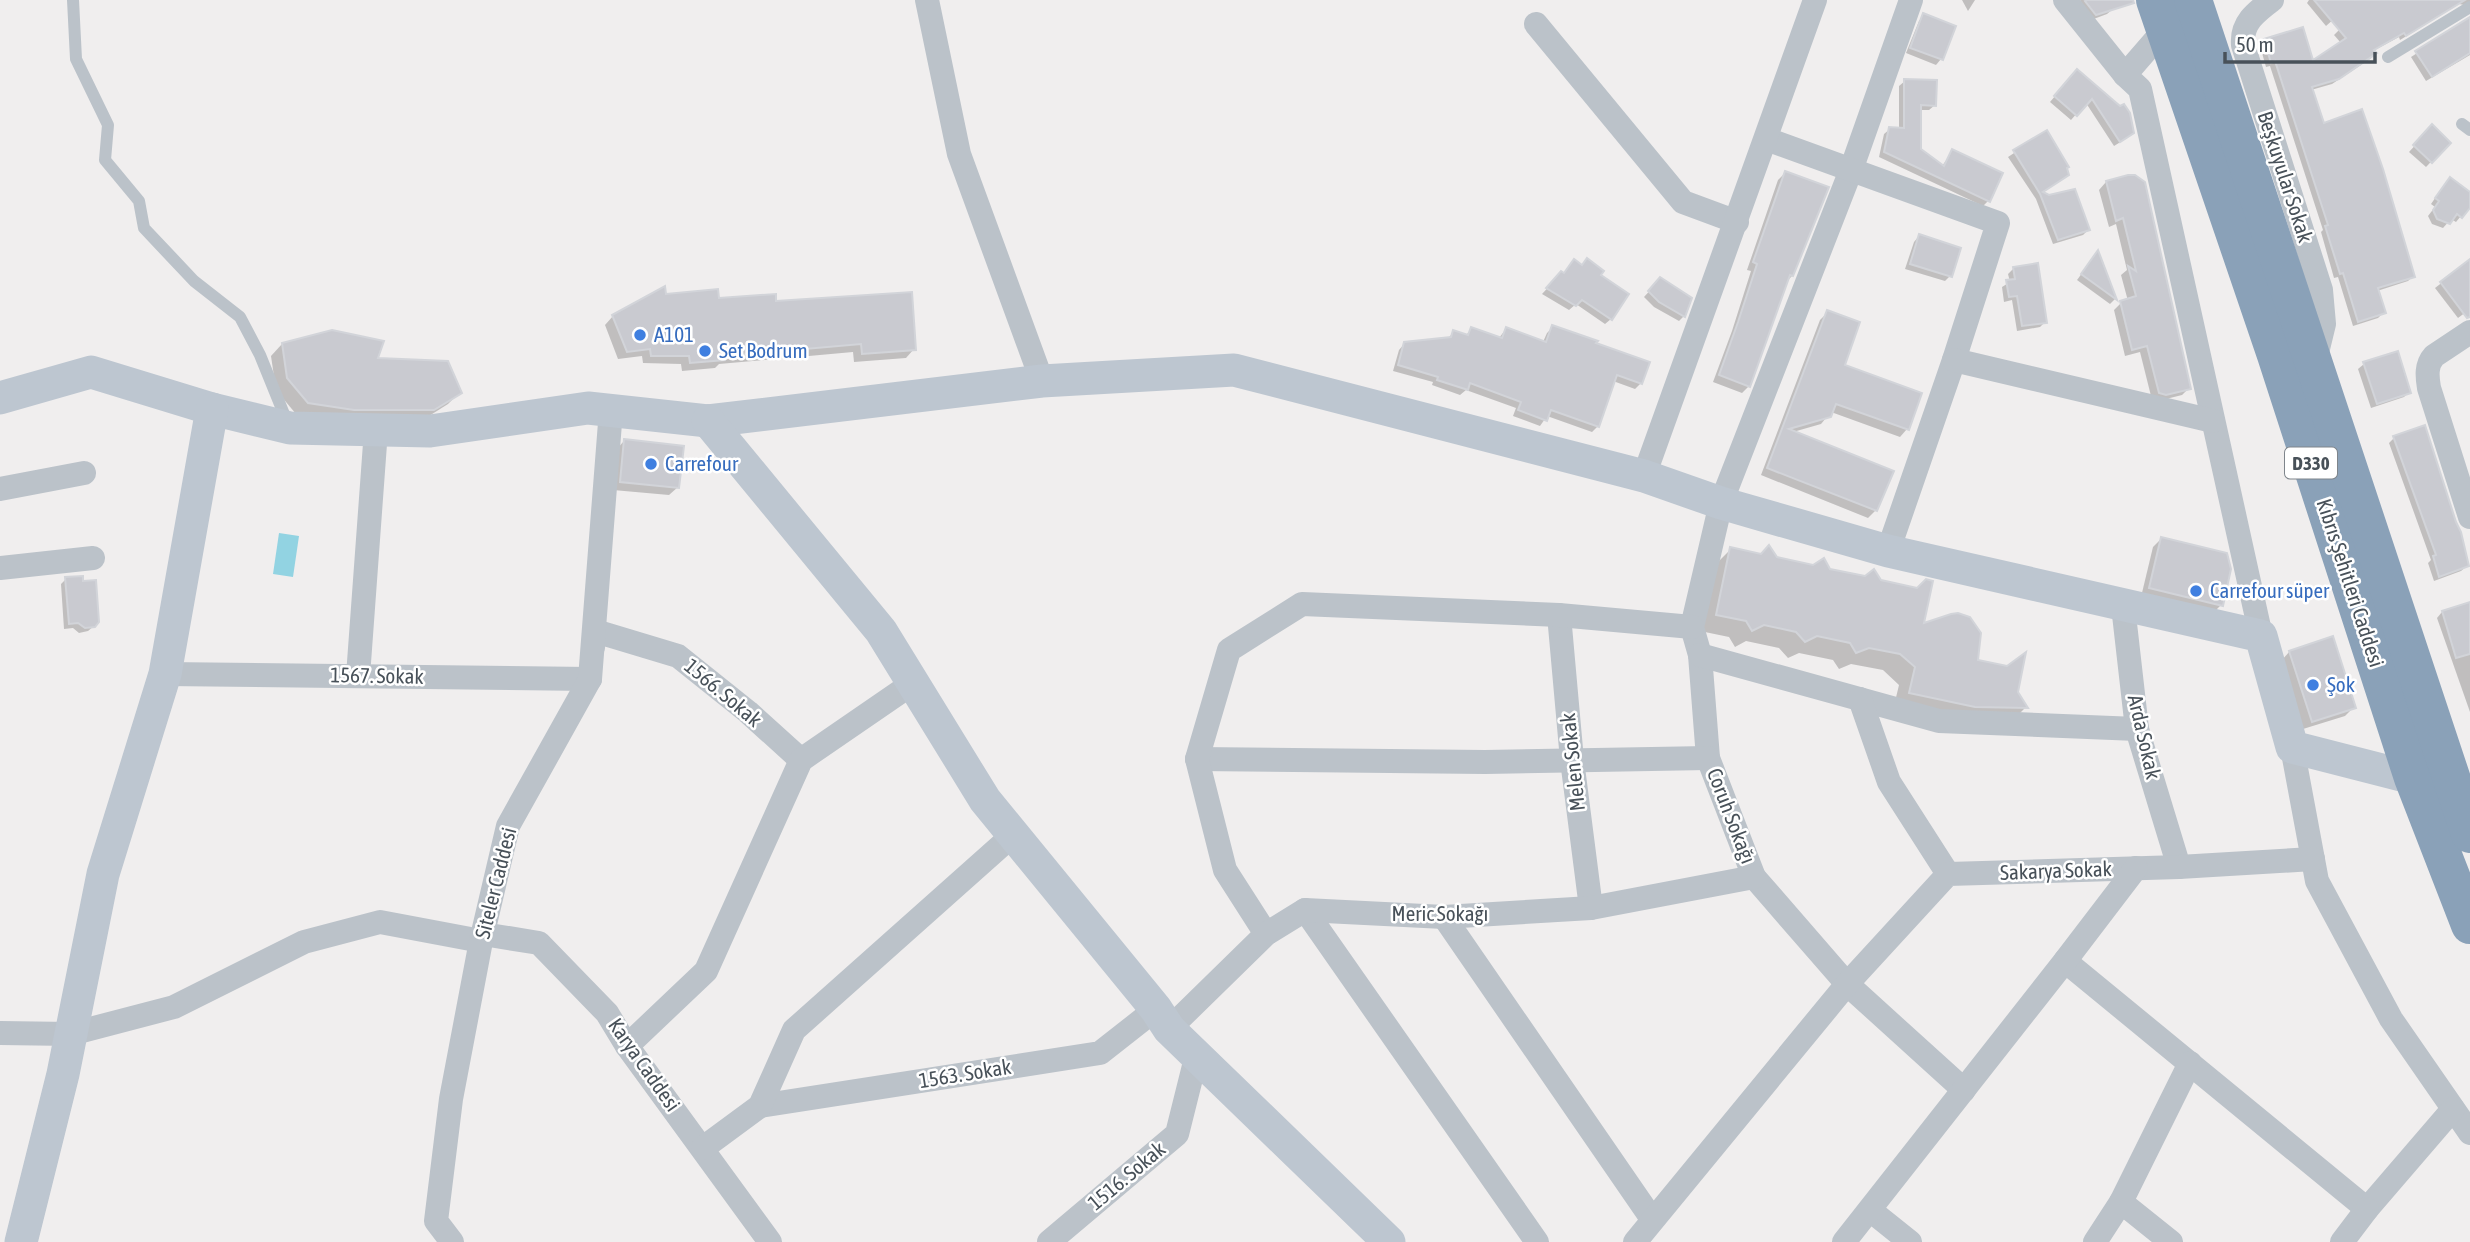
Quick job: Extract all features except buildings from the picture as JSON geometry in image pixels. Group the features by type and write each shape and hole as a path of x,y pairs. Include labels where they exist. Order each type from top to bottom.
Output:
{"highway":[{"name":"Kıbrıs Şehitleri Caddesi","path":"2193,0 2468,824"},
{"name":"Kıbrıs Şehitleri Caddesi","path":"2159,15 2276,355 2413,778 2470,925"}],"street":[{"path":"927,0 959,153 1042,381"},
{"path":"1644,476 1815,0"},
{"name":"Coruh Sokağı","path":"1911,0 1851,170 1721,503 1692,627 1700,655 1709,758 1754,877 1847,984 1964,1090"},
{"path":"2065,0 2125,75 2140,89 2261,636 2292,747 2317,881 2391,1019 2470,1133"},
{"name":"Beşkuyular Sokak","path":"2272,0 2250,19 2244,29 2243,45 2321,290 2324,324 2315,365"},
{"path":"2125,75 2159,15"},
{"path":"1536,24 1683,202 1737,222"},
{"path":"1766,139 1998,223 1888,551"},
{"path":"2470,332 2434,356 2427,374 2429,388 2470,517"},
{"path":"1954,360 2213,421"},
{"path":"0,398 91,372 212,409 290,428 430,431 588,408 708,421 1042,381 1234,370 1644,476 1721,503 1888,551 2261,636"},
{"path":"21,1242 71,1034 103,874 164,674 212,409"},
{"name":"Siteler Caddesi","path":"452,1242 436,1221 450,1098 482,937 508,826 590,679 611,410"},
{"path":"708,421 881,631 985,800 1162,1019 1196,1058 1389,1242"},
{"path":"358,676 376,430"},
{"path":"0,489 84,473"},
{"path":"0,568 93,558"},
{"path":"1266,934 1225,870 1197,759 1229,650 1302,604 1559,615 1692,627"},
{"name":"Arda Sokak","path":"2123,606 2137,729 2179,866"},
{"name":"Melen Sokak","path":"1559,615 1572,760 1591,908"},
{"name":"1566. Sokak","path":"590,679 595,631 678,656 748,712 801,760"},
{"path":"1700,655 1939,721 2137,729"},
{"name":"1567. Sokak","path":"164,674 590,679"},
{"path":"627,1046 706,971 801,760 913,683"},
{"path":"1635,1242 1847,984 1948,874 1889,782 1860,699"},
{"path":"2292,747 2413,778"},
{"path":"1197,759 1485,762 1709,758"},
{"path":"703,1148 760,1106 794,1030 1013,835"},
{"name":"Sakarya Sokak","path":"1948,874 2313,859"},
{"path":"1844,1242 2136,868"},
{"name":"Meric Sokağı","path":"1305,910 1444,917 1591,908 1754,877"},
{"path":"1162,1019 1266,934 1305,910 1537,1242"},
{"path":"1444,917 1652,1219"},
{"name":"Karya Caddesi","path":"0,1032 71,1034 174,1007 304,942 380,922 539,943 607,1013 627,1046 770,1242"},
{"path":"2065,961 2367,1209"},
{"name":"1563. Sokak","path":"760,1106 1100,1053 1162,1019"},
{"name":"1516. Sokak","path":"1059,1239 1177,1134 1196,1058"},
{"path":"2095,1242 2121,1202 2190,1063"},
{"path":"2342,1242 2453,1109"},
{"path":"2121,1202 2171,1242"},
{"path":"1870,1210 1910,1242"}],"lane":[{"path":"73,0 76,59 107,125 105,160 139,201 144,229 194,281 240,317 260,355 290,428"},
{"path":"2388,57 2470,7"}],"water":[{"path":"279,533 299,536 293,577 273,574"}],"place":[{"name":"A101","path":"640,335"},
{"name":"Set Bodrum","path":"705,351"},
{"name":"Carrefour","path":"651,464"},
{"name":"Carrefour süper","path":"2196,591"},
{"name":"Şok","path":"2313,685"}]}
